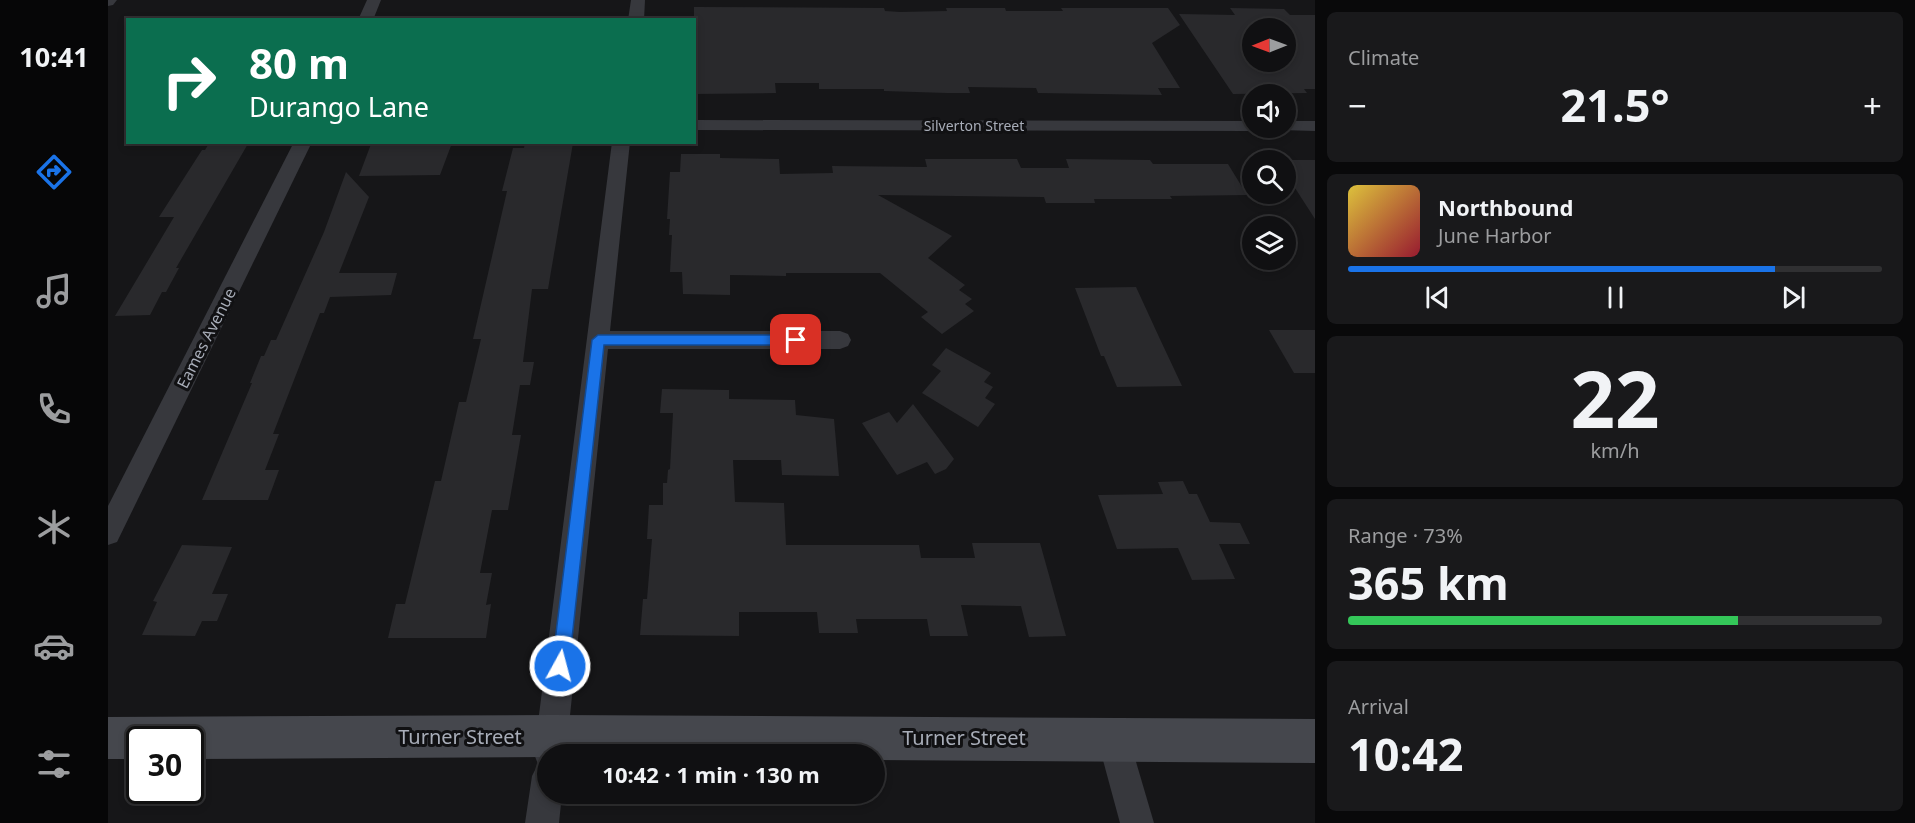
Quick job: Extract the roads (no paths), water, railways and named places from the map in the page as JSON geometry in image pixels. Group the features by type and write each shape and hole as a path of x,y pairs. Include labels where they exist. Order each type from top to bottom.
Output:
{"street":[{"path":"366,18 374,0"},
{"path":"636,18 638,0"},
{"name":"Silverton Street","path":"696,125 1242,126"},
{"path":"1296,126 1315,126"},
{"name":"Eames Avenue","path":"108,533 302,144"},
{"path":"551,744 621,144"},
{"path":"598,340 840,340"},
{"name":"Turner Street","path":"108,738 537,745"},
{"path":"1113,738 1137,823"},
{"name":"Turner Street","path":"631,744 1113,738 1315,741"},
{"path":"542,823 544,804"}]}
